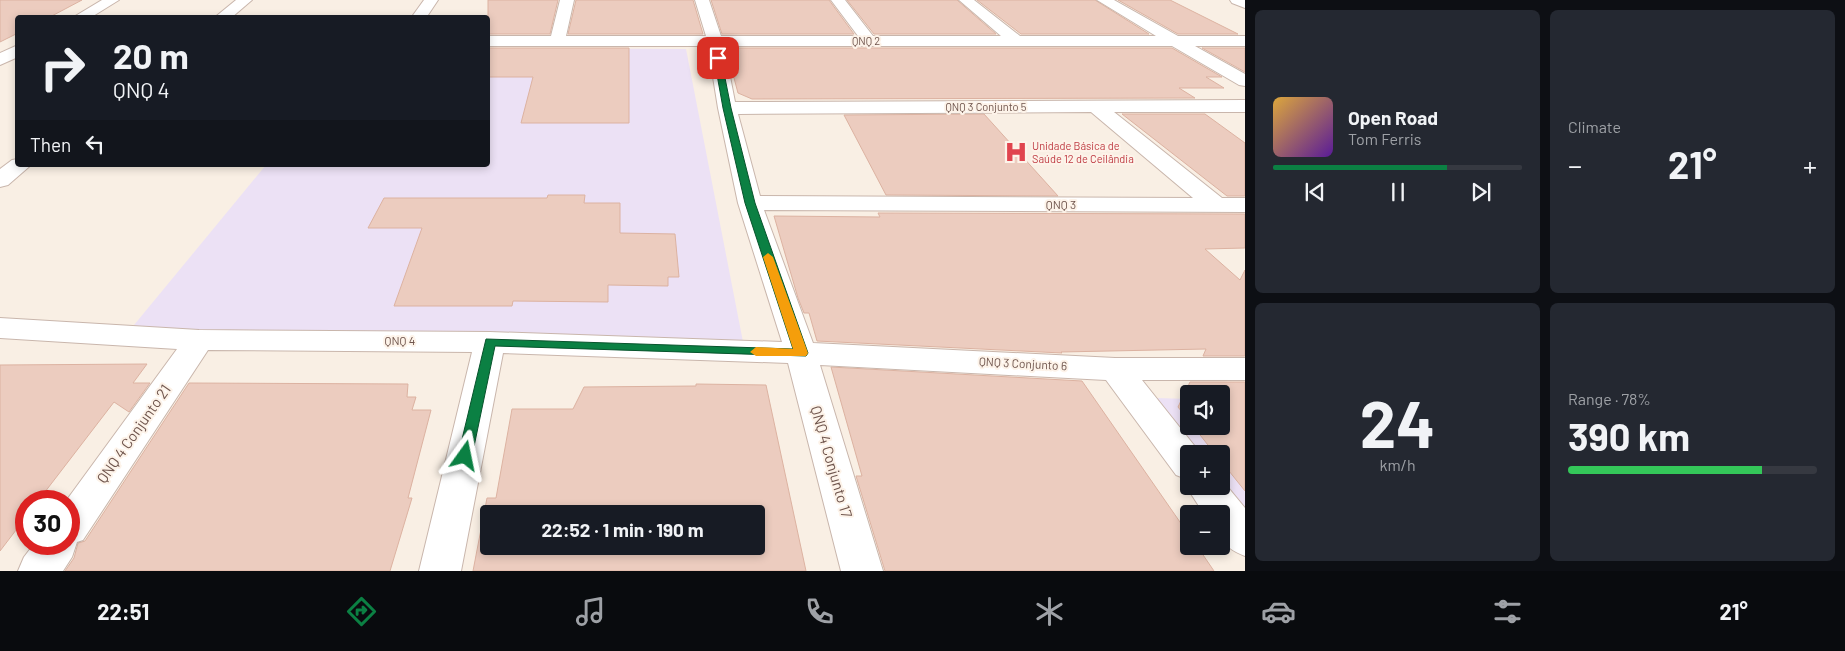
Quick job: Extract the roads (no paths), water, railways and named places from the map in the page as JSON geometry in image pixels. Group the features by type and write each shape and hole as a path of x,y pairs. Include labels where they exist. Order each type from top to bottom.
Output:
{"street":[{"path":"84,15 112,0"},
{"path":"225,15 245,0"},
{"path":"420,15 431,0"},
{"path":"557,42 567,0"},
{"path":"702,0 715,42 727,108 750,203 801,353"},
{"path":"838,0 869,41"},
{"path":"966,0 1016,41"},
{"path":"1104,0 1245,81"},
{"path":"1237,0 1245,4"},
{"name":"QNQ 2","path":"490,41 1245,41"},
{"path":"0,60 15,52"},
{"name":"QNQ 3 Conjunto 5","path":"727,108 1245,106"},
{"path":"1096,107 1216,205"},
{"path":"0,180 17,167"},
{"name":"QNQ 3","path":"750,203 1245,206"},
{"name":"QNQ 4","path":"0,328 199,340 490,342 801,353"},
{"name":"QNQ 4 Conjunto 21","path":"80,512 199,340"},
{"path":"440,571 490,342"},
{"name":"QNQ 3 Conjunto 6","path":"801,353 1115,369 1245,369"},
{"name":"QNQ 4 Conjunto 17","path":"801,353 862,571"},
{"path":"1115,369 1180,453"},
{"path":"1212,495 1245,538"},
{"path":"39,571 50,555"}],"place":[{"name":"Unidade Básica de Saúde 12 de Ceilândia","path":"1016,152"}]}
